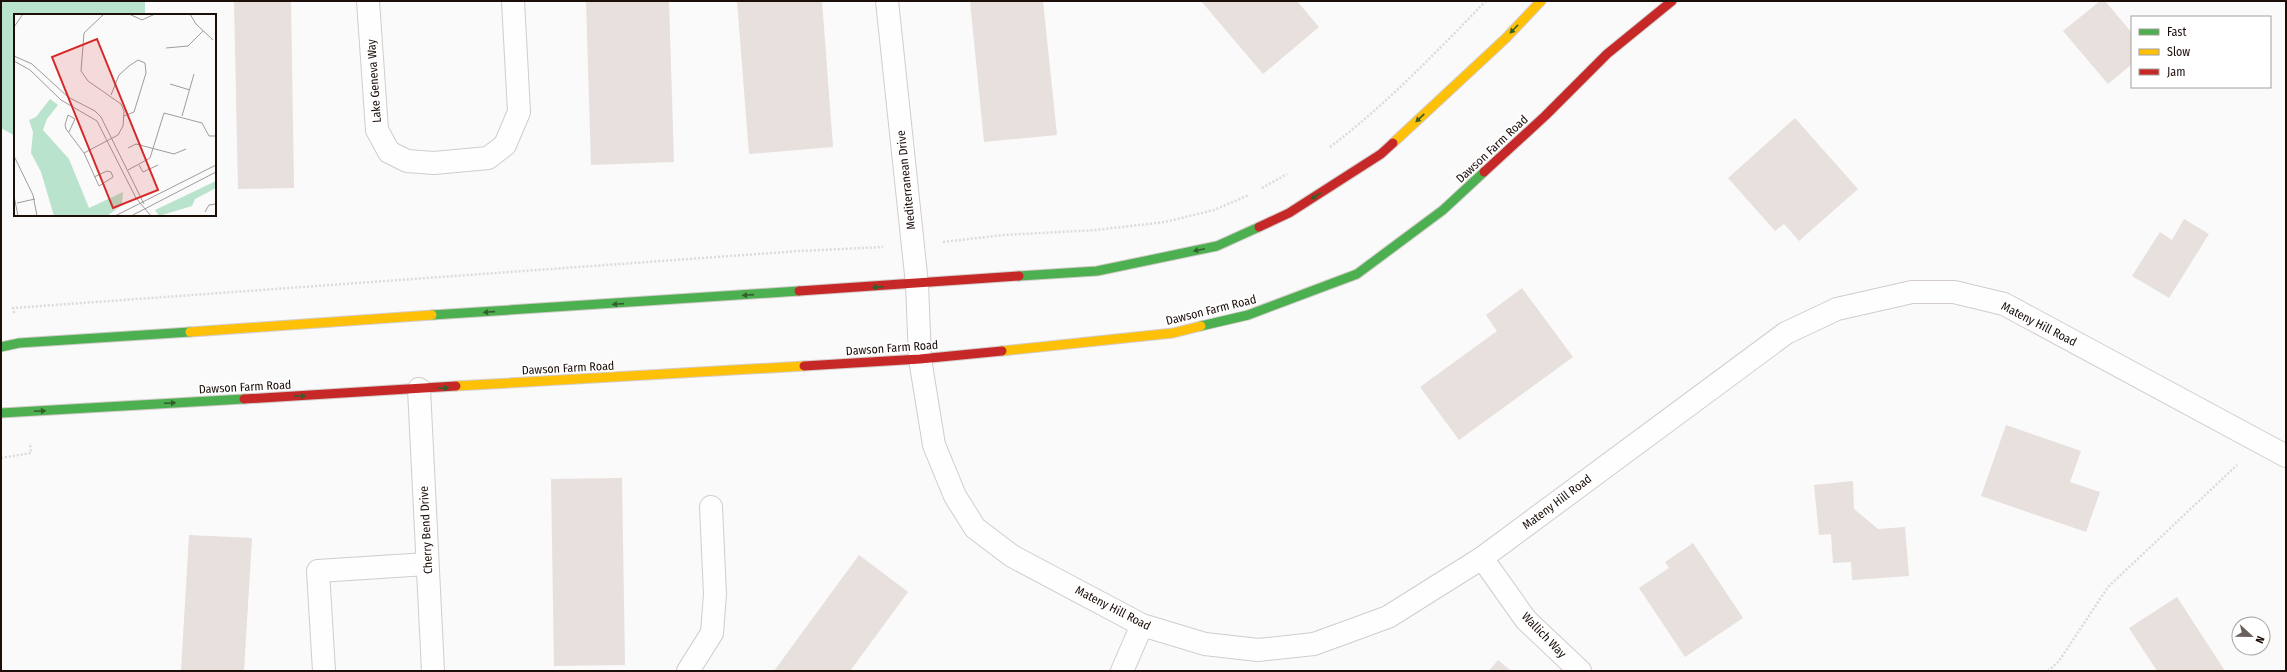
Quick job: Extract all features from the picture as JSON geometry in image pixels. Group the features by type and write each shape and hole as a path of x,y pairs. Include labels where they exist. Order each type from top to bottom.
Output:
{"street":[{"name":"Lake Geneva Way","path":"368,1 377,130 389,152 407,161 434,163 488,158 505,145 519,112 513,1"},
{"name":"Mediterranean Drive","path":"887,1 917,284 920,359"},
{"path":"1,347 19,344 1097,271 1217,246 1289,213 1381,154 1506,38 1541,1"},
{"name":"Dawson Farm Road","path":"1,413 920,359 1173,333 1248,315 1357,274 1443,210 1545,116 1608,54 1672,1"},
{"name":"Mateny Hill Road","path":"920,359 934,445 955,496 975,528 1012,556 1142,625 1205,644 1258,650 1314,644 1388,617 1482,558 1786,333 1837,309 1912,292 1954,292 2004,304 2286,456"},
{"name":"Cherry Bend Drive","path":"419,389 427,564 434,671"},
{"path":"688,671 712,633 715,594 712,507"},
{"name":"Wallich Way","path":"1482,558 1526,620 1580,671"},
{"path":"324,671 318,571 427,564"},
{"path":"1122,671 1142,625"}],"path":[{"path":"1326,150 1360,125 1406,83 1486,1"},
{"path":"19,344 13,308 791,252 913,246 1004,235 1096,230 1164,222 1214,210 1262,189 1288,174"},
{"path":"1,458 31,453 26,412"},
{"path":"2048,671 2059,661 2108,587 2260,442"}],"green space":[{"path":"1,1 145,1 145,14 14,14 14,135 1,128"}],"building":[{"path":"234,1 291,1 294,188 238,189"},
{"path":"586,1 669,1 674,162 591,165"},
{"path":"737,1 822,1 833,147 749,154"},
{"path":"970,1 1043,1 1057,135 984,142"},
{"path":"1201,1 1297,1 1319,27 1263,74"},
{"path":"2100,1 2105,1 2131,32 2131,65 2108,84 2063,31"},
{"path":"1795,118 1858,189 1799,241 1784,224 1775,231 1728,178"},
{"path":"2184,219 2209,234 2169,298 2132,276 2160,232 2172,240"},
{"path":"1522,288 1573,357 1459,440 1420,387 1497,331 1486,315"},
{"path":"2006,425 2081,451 2070,482 2100,492 2086,532 1981,496"},
{"path":"622,478 625,665 554,666 551,479"},
{"path":"1853,481 1854,509 1878,529 1905,527 1909,576 1852,580 1851,562 1833,563 1831,534 1819,535 1814,485"},
{"path":"189,535 252,538 244,671 181,671"},
{"path":"1693,543 1743,618 1685,657 1639,588 1669,568 1665,562"},
{"path":"859,555 908,592 850,671 774,671"},
{"path":"2177,597 2225,671 2157,671 2129,628"},
{"path":"1498,660 1511,671 1489,671"}],"traffic: fast":[{"path":"1201,326 1248,315 1357,274 1443,210 1484,172"},
{"path":"1019,276 1097,271 1217,246 1259,227"},
{"path":"432,315 799,291"},
{"path":"1,347 19,343 190,332"},
{"path":"1,413 244,399"}],"traffic: slow":[{"path":"1393,143 1506,38 1541,1"},
{"path":"190,332 432,315"},
{"path":"1002,351 1173,333 1201,326"},
{"path":"456,386 804,366"}],"traffic: jam":[{"path":"1484,172 1545,116 1607,54 1672,1"},
{"path":"1259,227 1289,213 1381,154 1393,143"},
{"path":"799,291 1019,276"},
{"path":"804,366 920,359 1002,351"},
{"path":"244,399 456,386"}]}
